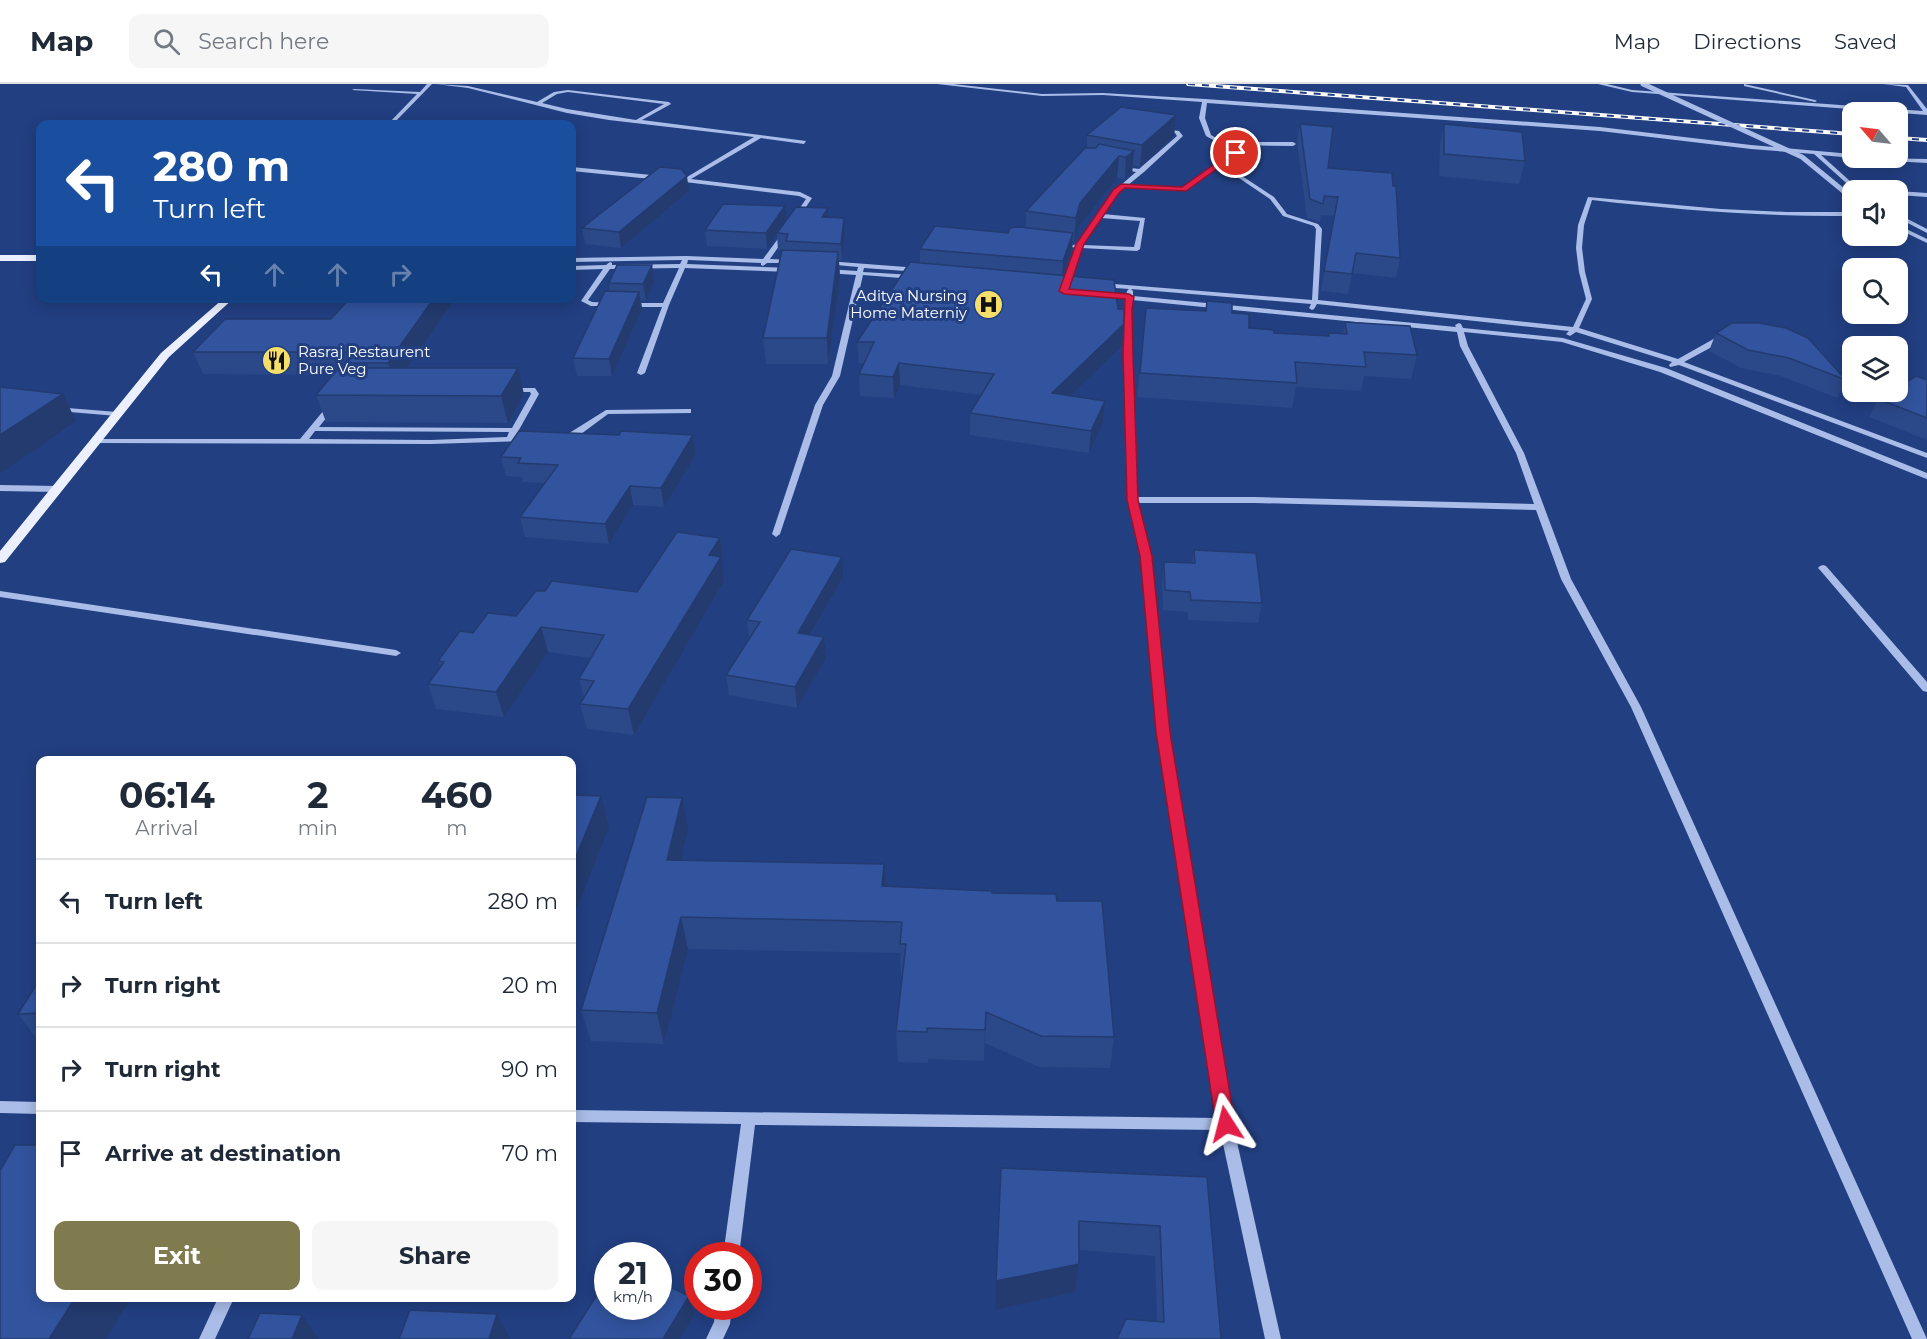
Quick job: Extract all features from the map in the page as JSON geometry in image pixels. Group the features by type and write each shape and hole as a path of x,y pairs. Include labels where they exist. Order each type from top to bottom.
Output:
{"main road":[{"path":"0,258 36,258"},
{"path":"0,559 165,355 224,303"}],"street":[{"path":"395,120 430,84"},
{"path":"438,84 468,87 567,111 804,142"},
{"path":"939,84 1041,95 1103,93 1600,129 1842,155"},
{"path":"1600,84 1632,91 1927,113"},
{"path":"1643,84 1802,157 1842,190"},
{"path":"1746,84 1755,101"},
{"path":"1746,84 1780,91 1826,106"},
{"path":"1885,84 1907,85 1927,113"},
{"path":"354,90 420,93"},
{"path":"539,103 556,93 568,91 669,103 637,121"},
{"path":"1123,186 1184,189 1236,153 1236,150 1209,136 1202,118 1204,100"},
{"path":"1064,291 1079,246 1116,192 1180,136 1178,132 1157,129"},
{"path":"685,180 759,136"},
{"path":"1222,143 1293,144"},
{"path":"1816,153 1846,180"},
{"path":"1908,160 1927,161"},
{"path":"1221,164 1272,198 1285,215 1316,225 1319,229 1315,302 1309,315"},
{"path":"1109,167 1139,173"},
{"path":"576,169 800,194 809,198 767,260 758,269"},
{"path":"1908,194 1927,195"},
{"path":"1563,340 1575,329 1589,299 1579,264 1580,224 1590,198 1722,211 1842,214"},
{"path":"1067,245 1137,249 1143,219 1100,216"},
{"path":"1908,221 1927,231"},
{"path":"1908,231 1927,241"},
{"path":"1908,238 1927,247"},
{"path":"641,373 686,258"},
{"path":"576,260 686,258 767,260 803,266 758,269 682,266 576,268"},
{"path":"614,259 584,302 666,305"},
{"path":"814,267 929,275"},
{"path":"776,534 819,405 836,376 861,269"},
{"path":"1055,282 1077,283"},
{"path":"1098,285 1456,315 1575,329 1678,362 1927,456"},
{"path":"1131,288 1127,321 1133,500 1146,556 1163,732 1226,1124 1274,1339"},
{"path":"1052,290 1074,292"},
{"path":"1096,294 1460,328 1563,340 1663,370 1927,476"},
{"path":"1456,315 1464,346 1520,453 1566,579 1636,707 1920,1339"},
{"path":"1663,370 1720,339"},
{"path":"496,390 532,390 535,394 509,440"},
{"path":"302,442 335,402"},
{"path":"52,408 117,414"},
{"path":"557,438 580,433 596,417 606,412 688,411"},
{"path":"313,429 514,430"},
{"path":"96,441 302,442 534,439"},
{"path":"0,488 57,489"},
{"path":"1133,500 1255,500 1540,507"},
{"path":"1823,568 1927,689"},
{"path":"0,594 396,653"},
{"path":"0,1107 36,1108"},
{"path":"576,1116 1226,1124"},
{"path":"733,1242 749,1118"},
{"path":"207,1339 224,1302"},
{"path":"714,1339 722,1320"}],"building":[{"path":"1121,107 1176,115 1142,145 1087,135"},
{"path":"1300,124 1333,127 1328,168 1392,173 1393,186 1396,186 1400,258 1356,253 1352,274 1324,271 1338,197 1324,196 1323,204 1310,199"},
{"path":"1444,124 1522,132 1525,161 1444,154"},
{"path":"1099,144 1134,151 1126,157 1119,156 1080,203 1076,218 1026,211 1085,148 1096,148"},
{"path":"660,167 681,169 687,176 619,232 582,228"},
{"path":"723,204 785,206 766,233 705,230"},
{"path":"796,207 828,208 822,217 844,218 841,244 786,241 788,234 777,233"},
{"path":"935,226 1008,233 1010,228 1019,227 1073,233 1063,261 920,249"},
{"path":"782,250 838,252 827,338 763,338"},
{"path":"910,262 1114,280 1118,309 1124,309 1124,324 1052,393 1105,401 1091,431 970,413 994,374 899,363 893,377 859,374 874,342 857,342"},
{"path":"617,265 652,265 643,284 609,283"},
{"path":"605,291 639,292 609,359 573,358"},
{"path":"1207,301 1232,303 1232,313 1249,314 1249,328 1274,330 1274,333 1329,336 1328,333 1347,334 1345,322 1410,326 1417,355 1364,352 1366,367 1295,362 1297,383 1140,373 1146,308 1206,311"},
{"path":"345,303 430,303 388,363 345,363 354,352 193,352 225,319 331,319"},
{"path":"1732,323 1759,323 1786,328 1808,338 1842,376 1842,378 1789,358 1748,350 1716,333"},
{"path":"345,368 518,368 501,396 316,395 337,370"},
{"path":"1916,376 1927,380 1927,418 1886,402 1908,402 1908,381"},
{"path":"0,387 63,394 0,435"},
{"path":"519,431 619,435 621,431 693,435 661,488 630,486 605,524 520,517 558,465 518,463 521,458 501,457"},
{"path":"677,532 720,538 709,555 721,557 628,709 580,704 594,681 579,679 604,635 541,627 496,692 428,684 444,662 438,661 460,631 473,633 488,613 516,616 536,591 545,591 552,581 637,592"},
{"path":"791,549 842,557 798,633 824,637 795,687 726,675 760,622 747,620"},
{"path":"1194,550 1256,553 1262,603 1191,600 1190,592 1165,590 1164,562 1195,563"},
{"path":"576,795 601,796 576,856"},
{"path":"647,797 682,798 667,860 884,864 882,886 992,891 992,893 1056,894 1057,901 1102,901 1114,1037 1041,1036 986,1012 985,1030 927,1028 927,1032 896,1031 906,944 900,944 902,922 681,917 657,1013 581,1010"},
{"path":"36,985 36,1013 18,1014"},
{"path":"15,1145 36,1145 36,1302 72,1302 49,1339 0,1339 0,1171"},
{"path":"1001,1168 1207,1177 1221,1339 1117,1339 1126,1319 1164,1322 1160,1226 1079,1221 1079,1264 996,1281"},
{"path":"672,1288 684,1294 684,1304 663,1339 569,1339 594,1300 594,1320 672,1320"},
{"path":"410,1310 497,1314 489,1339 399,1339"},
{"path":"260,1313 302,1315 292,1339 248,1339"}],"railway":[{"path":"1188,84 1842,133"},
{"path":"1908,139 1927,140"}],"place":[{"name":"Aditya Nursing Home Materniy","path":"988,304"},
{"name":"Rasraj Restaurent Pure Veg","path":"277,360"}],"route":[{"path":"1226,1124 1163,732 1146,556 1133,500 1127,309 1129,297 1064,291 1080,244 1116,192 1123,186 1184,189 1236,153"}]}
